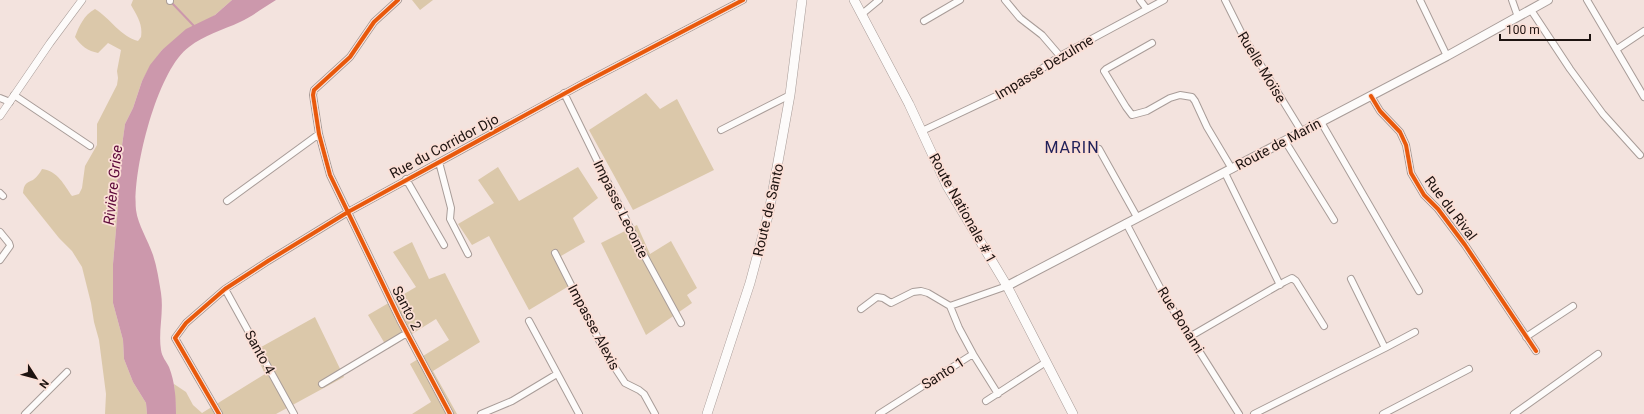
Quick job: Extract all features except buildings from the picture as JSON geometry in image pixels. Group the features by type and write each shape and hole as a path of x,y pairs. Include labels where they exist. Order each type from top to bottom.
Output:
{"main road":[{"name":"Route de Santo","path":"707,414 750,283 770,212 790,95 802,0"},
{"name":"Route Nationale # 1","path":"854,0 922,131 947,186 1006,286 1073,414"},
{"name":"Route de Marin","path":"1006,286 1447,56 1548,0"}],"street":[{"path":"0,116 50,43 82,0"},
{"name":"Santo 2","path":"398,0 374,22 350,57 313,93 319,134 330,175 407,333 450,414"},
{"name":"Rue du Corridor Djo","path":"219,414 175,338 186,323 225,289 348,212 406,179 564,93 743,0"},
{"path":"862,14 879,0"},
{"path":"924,21 960,0"},
{"path":"1005,0 1020,18 1042,35 1060,56"},
{"path":"1140,0 1146,8"},
{"name":"Impasse Dezulme","path":"922,131 982,104 1017,86 1060,56 1146,8 1164,0"},
{"name":"Ruelle Moïse","path":"1225,0 1242,36 1302,132"},
{"path":"1420,0 1447,56"},
{"path":"1512,0 1518,17"},
{"path":"1587,0 1644,97"},
{"path":"1531,10 1570,69 1603,114 1640,156"},
{"path":"1617,49 1644,32"},
{"path":"1152,43 1104,71 1126,108 1132,115 1147,111 1170,98 1180,95 1192,97 1228,171 1280,285"},
{"name":"Impasse Leconte","path":"564,93 638,244 681,323"},
{"path":"14,95 90,146"},
{"path":"721,130 790,95"},
{"name":"Rue du Rival","path":"1371,96 1380,111 1400,132 1406,145 1412,172 1424,195 1438,209 1465,245 1536,350"},
{"path":"0,98 10,102"},
{"path":"1321,122 1419,291"},
{"path":"227,201 319,134"},
{"path":"1285,141 1334,220"},
{"path":"1099,149 1137,217"},
{"path":"439,162 451,208 450,219 468,254"},
{"path":"406,179 444,246"},
{"name":"Rue Bonami","path":"1126,223 1165,297 1191,336 1238,414"},
{"path":"0,232 9,242 10,246 0,260"},
{"name":"Impasse Alexis","path":"555,252 606,354 625,383 644,394 655,414"},
{"path":"1191,336 1292,278 1296,281 1324,326"},
{"path":"1351,279 1385,348"},
{"path":"861,309 877,297 883,298 891,303 916,290 928,292 950,306 1006,286"},
{"name":"Santo 4","path":"225,289 294,414"},
{"name":"Santo 1","path":"879,414 973,354 959,328 950,306"},
{"path":"1526,336 1573,306"},
{"path":"529,321 579,414"},
{"path":"1254,414 1415,332"},
{"path":"322,384 407,333"},
{"path":"973,354 998,394"},
{"path":"1514,414 1598,354"},
{"path":"986,401 1046,362"},
{"path":"1383,414 1469,369"},
{"path":"25,414 67,372"},
{"path":"481,414 512,401 558,374"}],"shaded area":[{"path":"133,0 232,0 215,15 162,50 142,81 133,108 125,124 116,189 118,207 113,264 113,303 123,340 124,359 133,382 146,403 147,414 105,414 106,394 99,340 82,267 72,251 59,238 23,193 26,184 33,180 42,169 48,170 56,176 72,196 79,194 82,188 85,166 97,145 97,124 117,85 117,71 121,50 108,43 98,53 94,52 85,48 75,37 85,18 95,9 126,36 138,41 141,37 141,28 139,20 131,5"},
{"path":"232,0 276,0 245,20 207,36 195,43 177,59 157,99 149,123 138,172 136,210 156,264 162,300 160,343 163,357 173,378 176,408 176,414 147,414 146,403 133,382 124,359 123,340 113,303 113,264 118,207 116,189 125,124 150,65 162,50 186,29 215,15"},
{"path":"412,0 433,0 420,10"},
{"path":"646,93 660,109 677,99 714,170 633,210 589,130"},
{"path":"498,167 519,201 578,167 598,198 573,218 585,242 561,256 574,283 529,310 489,236 472,245 458,224 494,203 478,180"},
{"path":"637,225 650,254 671,241 697,288 687,295 692,303 646,335 601,243"},
{"path":"412,242 429,279 445,273 480,342 433,371 457,414 412,414 431,402 410,364 449,340 436,319 388,349 368,315 416,287 393,252"},
{"path":"315,317 344,377 276,414 176,414 174,384 186,392 193,405 202,413 265,374 254,351"}],"waterway":[{"path":"171,2 194,26"}],"cycle path":[{"path":"398,0 374,22 350,57 314,90 313,95 319,134 330,175 400,320 450,414"},
{"path":"219,414 175,338 186,323 225,289 348,212 582,84 743,0"},
{"path":"1371,96 1380,111 1400,132 1406,145 1411,173 1424,195 1438,209 1465,245 1536,351"}],"district":[{"name":"MARIN","path":"1072,147"}],"water label":[{"name":"Rivière Grise","path":"113,185"}]}
